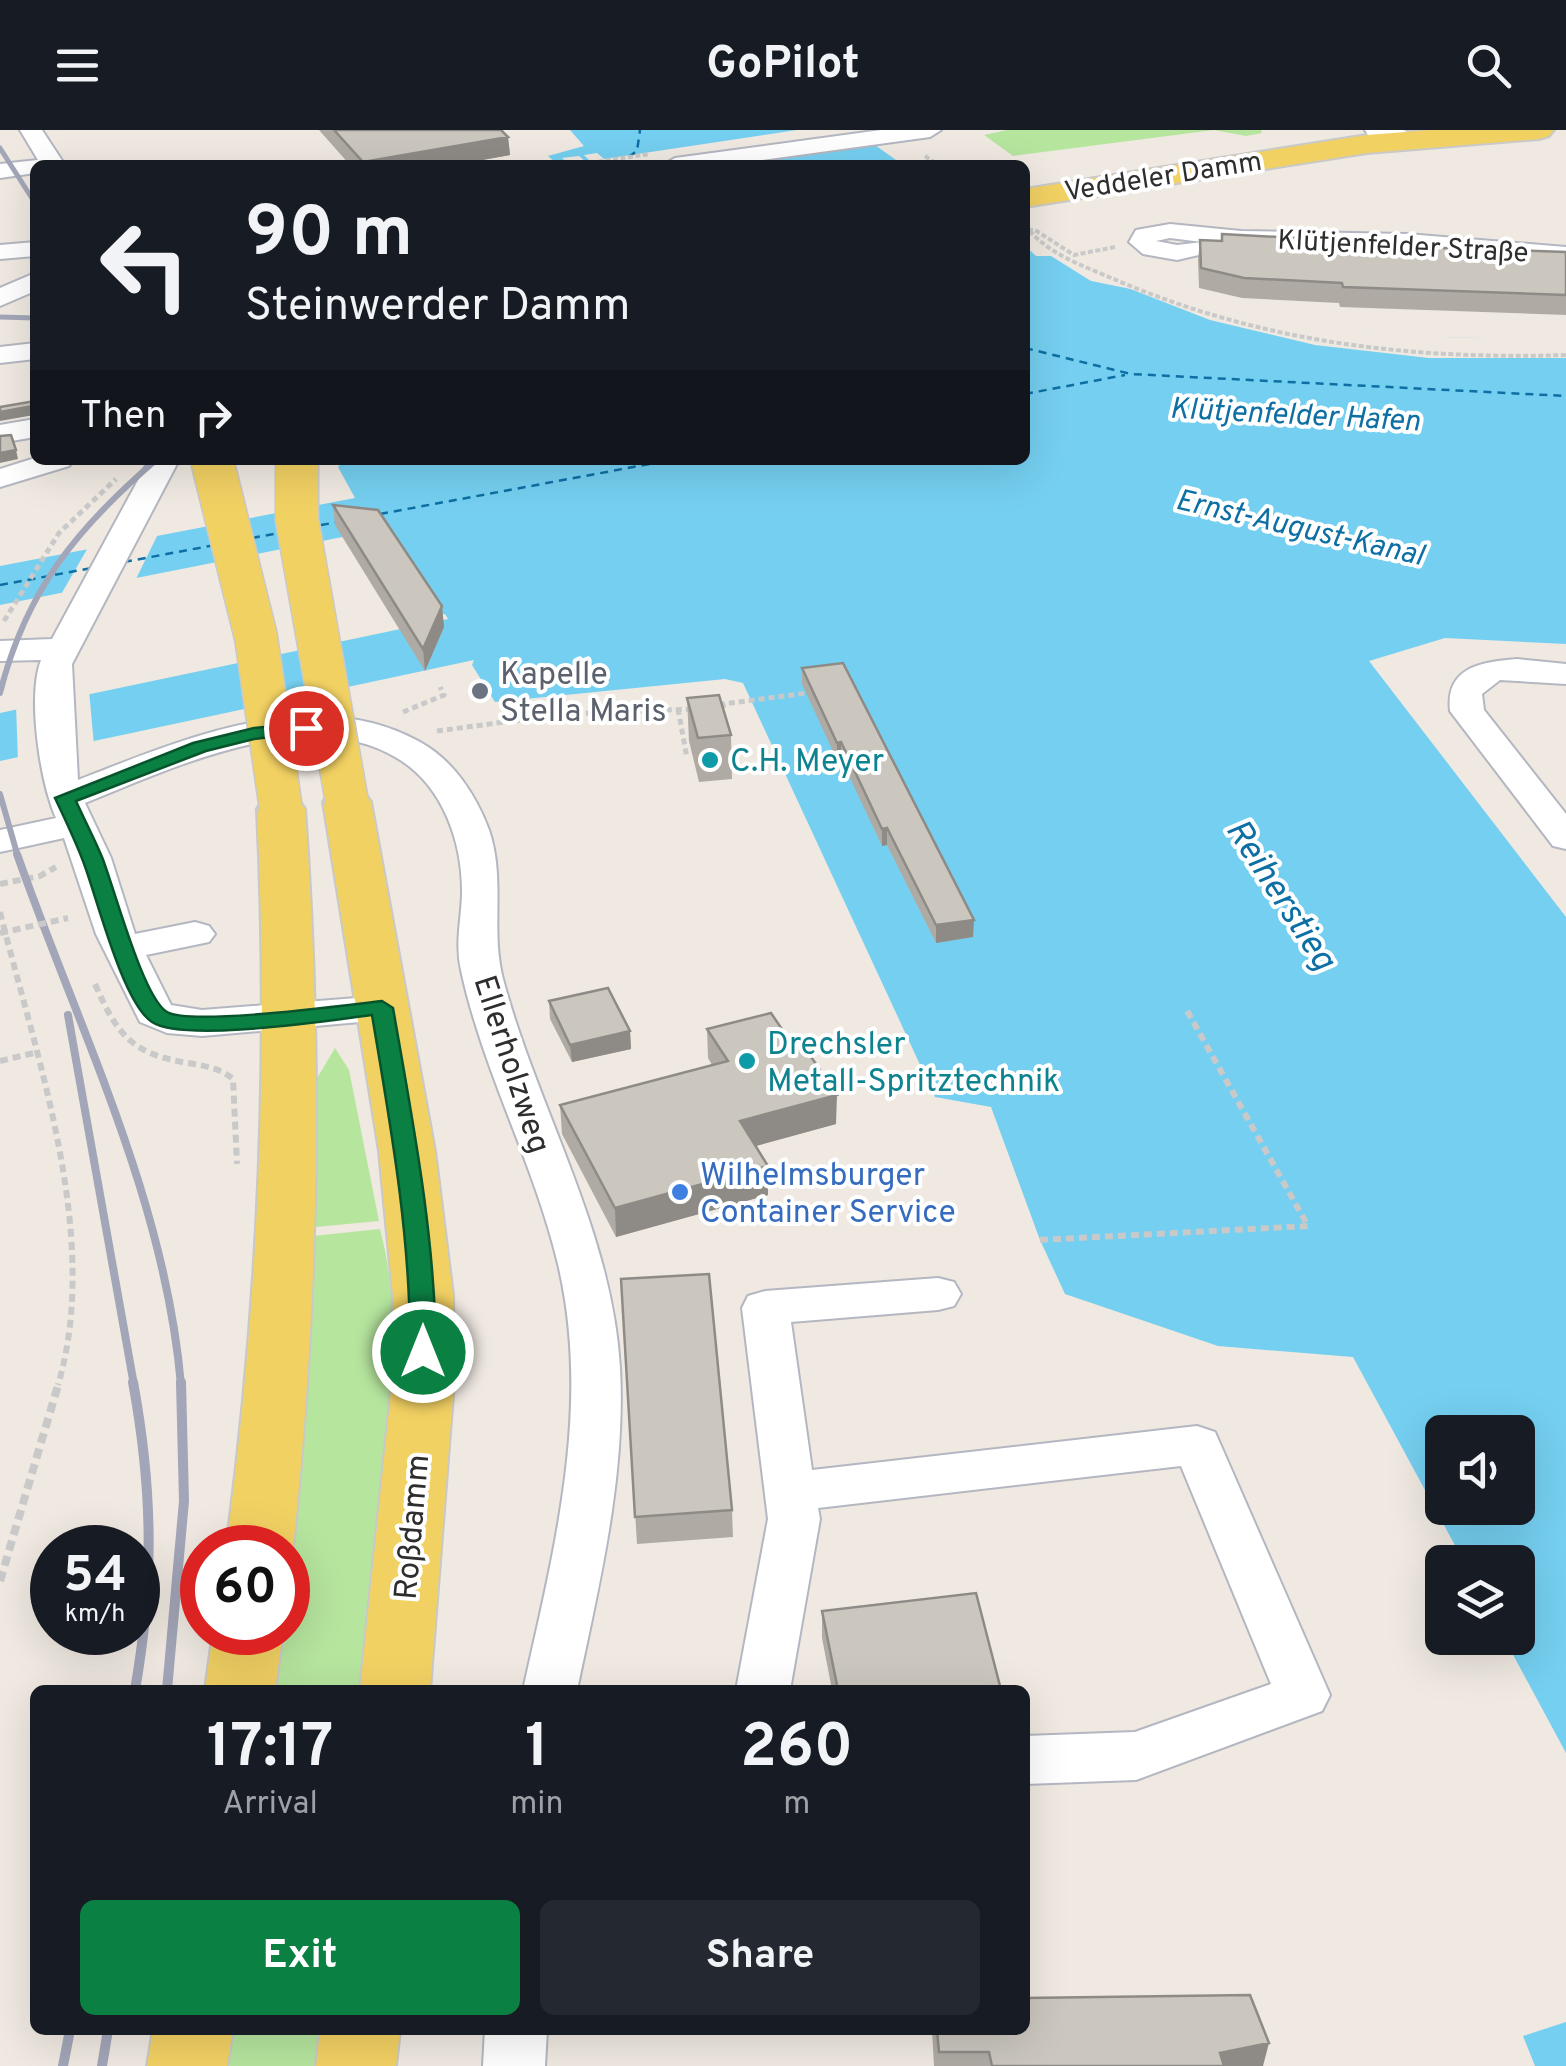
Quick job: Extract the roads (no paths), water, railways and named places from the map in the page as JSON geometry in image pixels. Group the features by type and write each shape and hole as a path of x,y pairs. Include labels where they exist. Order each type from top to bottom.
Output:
{"main road":[{"name":"Veddeler Damm","path":"1030,177 1273,136 1367,130"},
{"name":"Veddeler Damm","path":"1030,197 1408,135 1539,130"},
{"path":"217,465 256,637 280,809 293,1018 287,1284 261,1525"},
{"name":"Roßdamm","path":"298,465 296,520 415,1200 423,1295 418,1453 395,1685"},
{"path":"241,1685 245,1655"},
{"path":"187,2066 192,2035"},
{"path":"356,2066 359,2035"}],"street":[{"path":"30,130 49,160"},
{"path":"1376,130 1408,135"},
{"path":"711,160 919,131"},
{"path":"0,171 30,167"},
{"name":"Klütjenfelder Straße","path":"1241,238 1407,241 1566,255"},
{"path":"0,252 30,249"},
{"path":"0,269 30,267"},
{"path":"0,298 30,283"},
{"path":"0,318 30,308"},
{"path":"0,355 30,352"},
{"path":"0,434 30,429"},
{"path":"0,478 43,465"},
{"path":"162,466 55,664 53,686 73,812 122,948 144,999 154,1013 167,1020 202,1023 293,1018 382,1008"},
{"path":"0,652 63,649"},
{"path":"1566,674 1528,668 1502,670 1468,685 1462,698 1467,712 1566,838"},
{"name":"Ellerholzweg","path":"73,812 200,747 254,734 331,728 390,741 429,766 453,792 475,841 481,889 477,942 486,994 520,1099 572,1231 588,1304 596,1411 592,1469 551,1685"},
{"path":"0,841 73,812"},
{"path":"122,948 195,934"},
{"path":"764,1685 794,1520 765,1308 938,1294"},
{"path":"790,1492 1197,1445 1303,1695 1136,1756 1030,1760"},
{"path":"385,2035 394,2066"},
{"path":"514,2066 516,2035"}],"water":[{"path":"570,130 854,130 896,160 552,160 548,156 584,146"},
{"path":"1030,251 1036,256 1051,256 1091,281 1286,320 1429,338 1566,337 1566,644 1445,638 1369,661 1566,917 1566,1753 1513,1655 1535,1655 1535,1545 1455,1545 1444,1525 1535,1525 1535,1415 1425,1415 1425,1490 1353,1357 1218,1346 1065,1294 1040,1240 991,1107 935,1097 743,683 725,679 495,702 472,665 474,660 0,761 0,713 448,619 445,614 436,615 378,530 0,605 0,566 355,498 340,465 1030,465"},
{"path":"1566,2022 1566,2066 1535,2066 1523,2036"}],"railway":[{"path":"0,148 30,195"},
{"path":"0,317 30,318"},
{"path":"0,693 24,623 58,563 102,511 150,465"},
{"path":"0,794 18,856"},
{"path":"18,856 138,1181 172,1316 181,1385"},
{"path":"68,1015 134,1385"},
{"path":"133,1382 149,1536 146,1612 136,1685"},
{"path":"167,1685 184,1501 181,1382"},
{"path":"63,2066 69,2035"},
{"path":"102,2066 107,2035"}],"place":[{"name":"Kapelle Stella Maris","path":"480,691"},
{"name":"C.H. Meyer","path":"710,760"},
{"name":"Drechsler Metall-Spritztechnik","path":"747,1061"},
{"name":"Wilhelmsburger Container Service","path":"680,1192"}],"water label":[{"name":"Klütjenfelder Hafen","path":"1295,414"},
{"name":"Ernst-August-Kanal","path":"1300,527"},
{"name":"Reiherstieg","path":"1282,894"}]}
